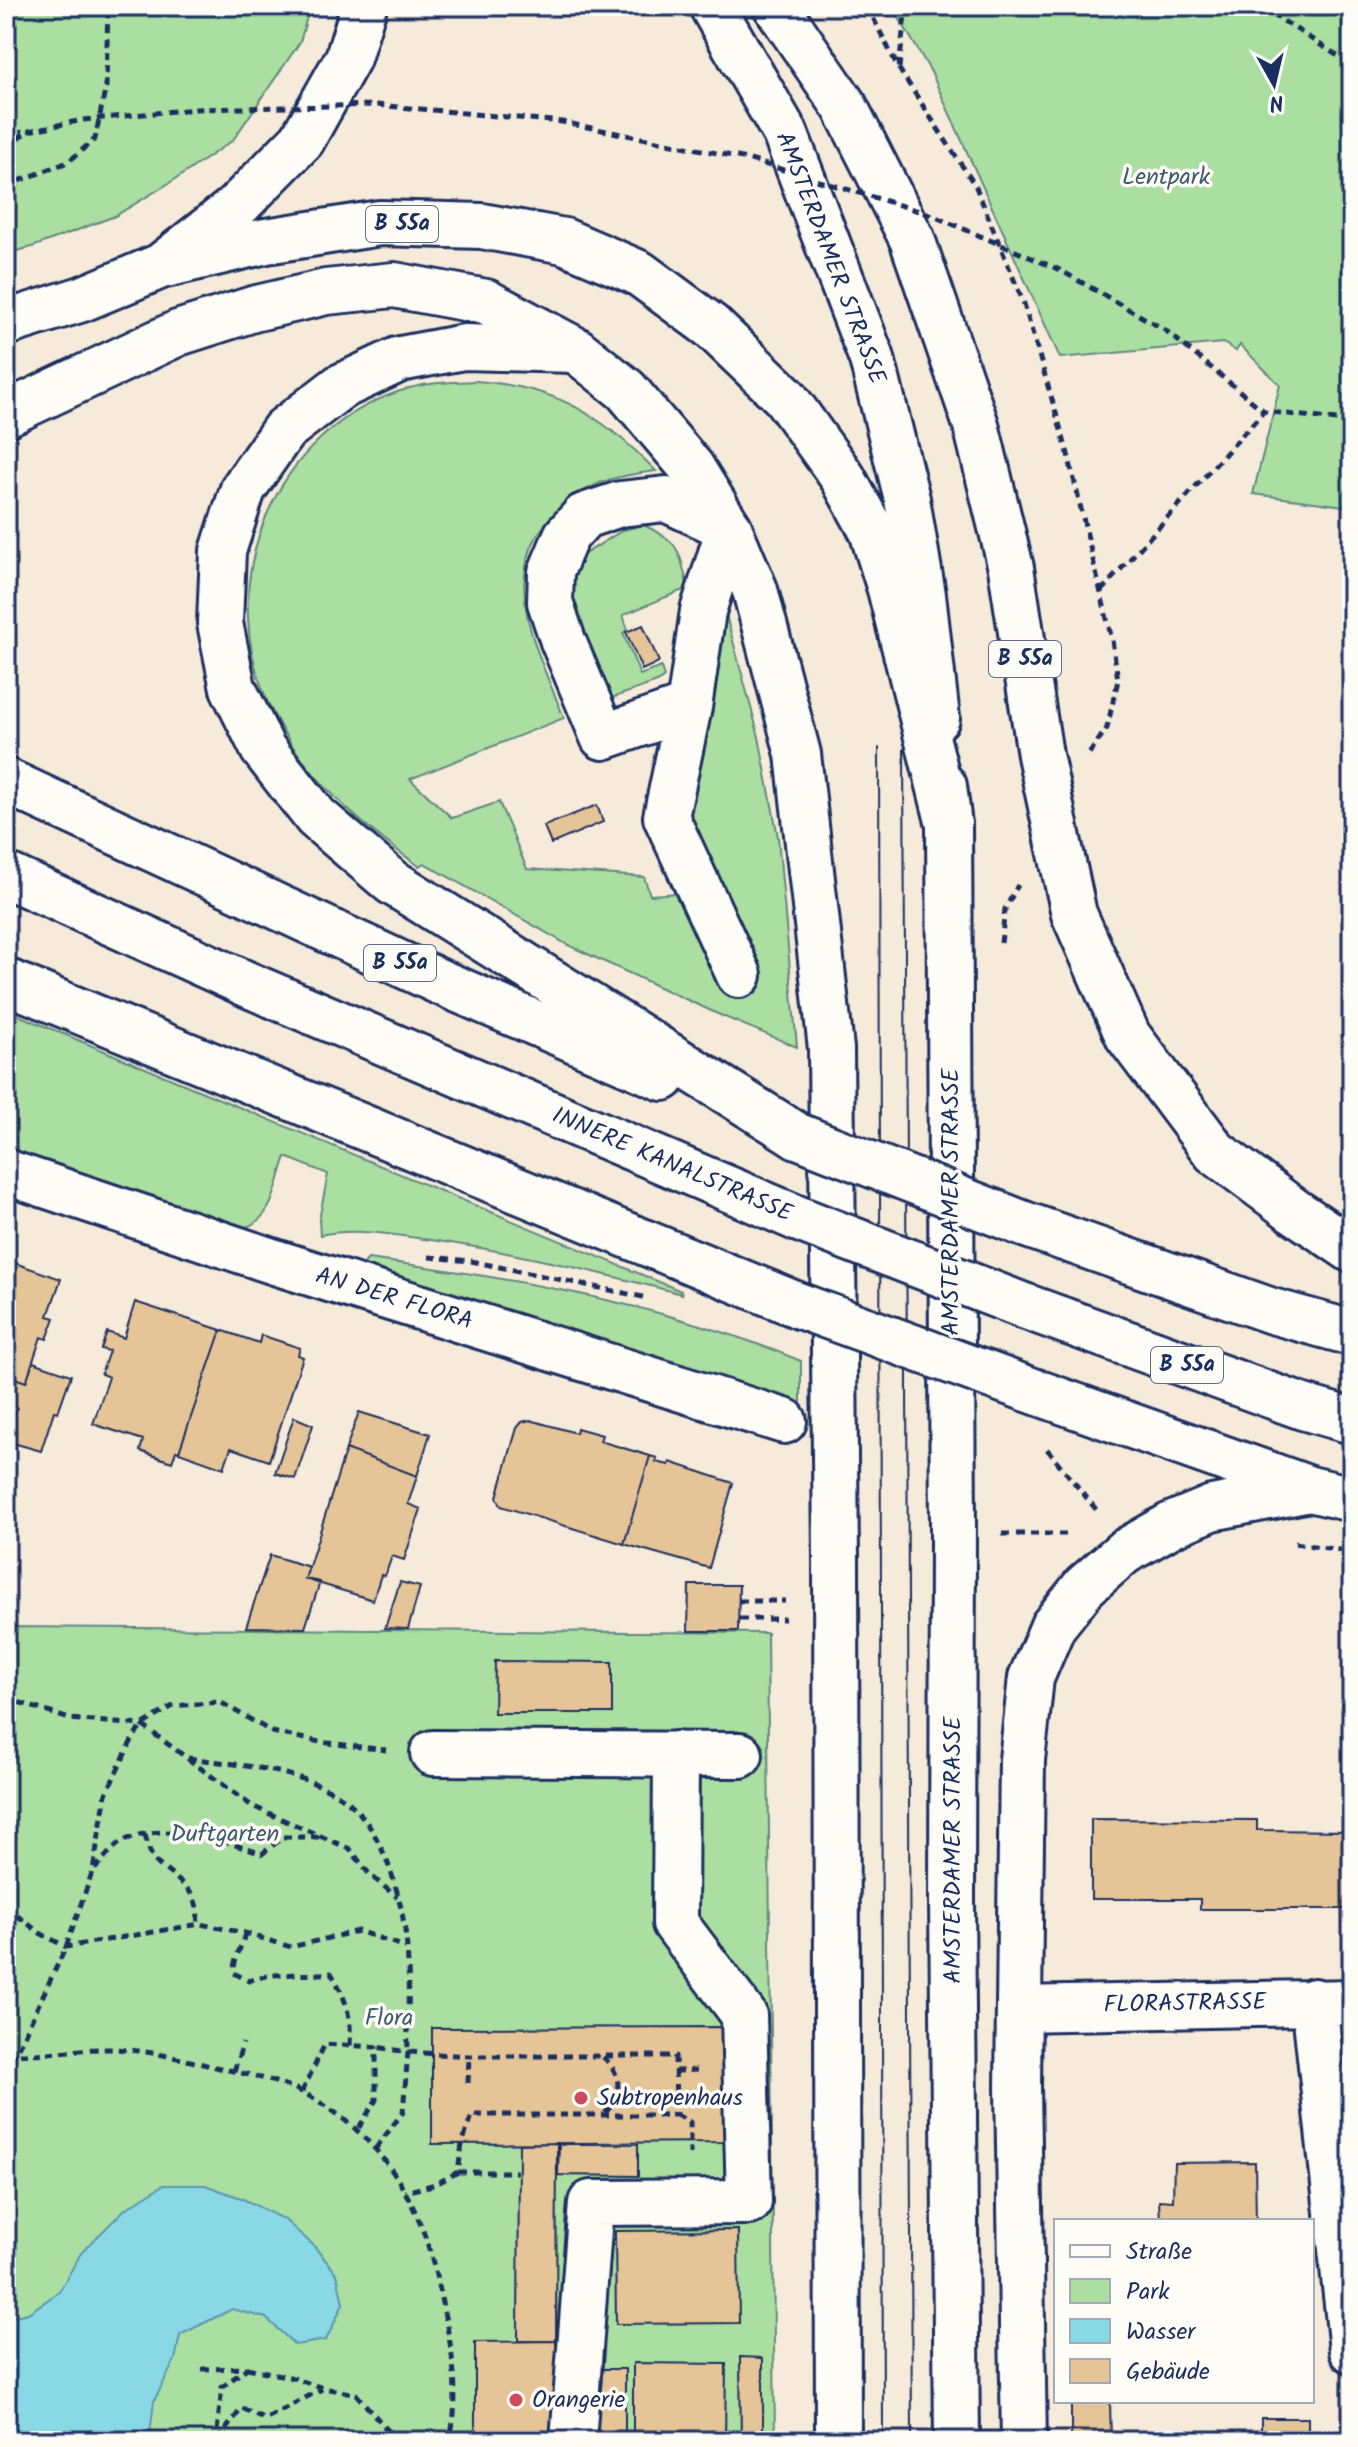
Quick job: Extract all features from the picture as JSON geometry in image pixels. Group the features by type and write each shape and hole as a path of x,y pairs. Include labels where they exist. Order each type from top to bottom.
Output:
{"main road":[{"path":"6,323 82,299 161,266 235,208 302,140 348,58 364,6"},
{"name":"AMSTERDAMER STRASSE","path":"712,6 785,133 872,359 907,499 923,595 949,825 957,2441"},
{"name":"B 55a","path":"776,6 845,107 912,239 976,425 1011,568 1040,755 1074,914 1128,1036 1215,1152 1352,1250"},
{"name":"B 55a","path":"161,266 266,241 380,223 482,226 564,241 639,273 711,326 785,397 843,478 872,531 890,589 949,825"},
{"path":"6,414 178,333 253,309 326,292 394,285 486,302 576,350 626,390 692,468 729,528 755,590 798,754 831,1049 838,2441"},
{"path":"576,350 464,347 400,359 340,387 284,430 243,489 223,551 220,623 233,688 263,749 316,817 392,882 798,1136"},
{"path":"689,707 603,737 554,615 550,602 551,572 566,536 584,516 620,504 666,499 729,528"},
{"path":"729,528 703,611 689,707 666,817 739,975"},
{"name":"B 55a","path":"6,781 440,982 798,1136 1024,1224 1272,1311 1352,1333"},
{"name":"INNERE KANALSTRASSE","path":"6,875 249,985 799,1219 1024,1306 1303,1407 1352,1421"},
{"path":"6,981 800,1306 1310,1489 1352,1499"},
{"name":"AN DER FLORA","path":"6,1172 278,1263 784,1421"},
{"path":"1024,2441 1019,2009 1022,1760 1031,1678 1053,1626 1095,1578 1124,1552 1171,1525 1212,1508 1310,1489"},
{"path":"433,1753 740,1755"},
{"path":"573,2441 591,2203 749,2202 744,2015 675,1923 676,1754"},
{"path":"1333,2002 1352,2350"},
{"name":"FLORASTRASSE","path":"1019,2009 1333,2002"}],"path":[{"path":"6,186 68,162 95,139 106,86 108,6"},
{"path":"867,6 899,69 976,187 1024,304 1068,454 1101,592 1118,680 1107,728 1084,761"},
{"path":"899,69 906,6"},
{"path":"1260,6 1352,65"},
{"path":"271,117 279,105"},
{"path":"6,136 83,120 195,109 377,105 562,122 747,159 929,214 1060,270 1165,330 1264,411 1352,422"},
{"path":"6,147 28,131"},
{"path":"1101,592 1264,411"},
{"path":"425,1256 471,1261 650,1299"},
{"path":"1038,1438 1096,1509"},
{"path":"989,1534 1069,1534"},
{"path":"1292,1543 1352,1552"},
{"path":"739,1601 785,1601"},
{"path":"739,1619 785,1619"},
{"path":"6,1698 69,1719 142,1725 252,1806 350,1849 370,1875 397,1897"},
{"path":"6,2073 66,1947 93,1870 106,1794 142,1725 173,1706 220,1702 272,1732 320,1742 433,1753"},
{"path":"188,1758 260,1768 297,1778 341,1796 373,1829 389,1866 407,1947 408,2052 403,2112 376,2148"},
{"path":"93,1870 117,1845 145,1835 168,1832 221,1840 262,1854 283,1837 324,1837"},
{"path":"145,1835 157,1863 187,1886 199,1910 197,1924"},
{"path":"6,1907 40,1933 66,1947 197,1924 245,1933 291,1947 358,1931 407,1947"},
{"path":"245,1933 242,1947 233,1962 234,1973 249,1981 265,1974 309,1976 331,1973 352,2021 350,2046"},
{"path":"234,2071 243,2043"},
{"path":"302,2092 325,2044 469,2056 675,2056 676,2115"},
{"path":"358,2129 376,2100 376,2047"},
{"path":"6,2053 110,2048 163,2055 234,2071 302,2092 358,2129 376,2148 405,2192 434,2262 450,2341 455,2420 449,2441"},
{"path":"468,2083 469,2056"},
{"path":"602,2056 614,2067 618,2085 616,2102 605,2114"},
{"path":"675,2071 702,2070"},
{"path":"458,2172 462,2144 472,2115 676,2115 690,2122 690,2142"},
{"path":"405,2192 436,2184 458,2172 517,2172"},
{"path":"217,2441 222,2387 247,2368"},
{"path":"202,2369 247,2368 356,2394 397,2441"},
{"path":"217,2441 242,2408 265,2419 323,2388"}],"green space":[{"path":"6,6 310,6 300,42 233,140 115,216 6,254"},
{"name":"Lentpark","path":"892,6 1352,6 1352,507 1253,494 1280,385 1240,345 1236,351 1223,343 1060,358 931,72"},
{"path":"476,381 530,390 575,407 616,434 656,471 611,479 577,496 540,531 528,558 524,581 530,628 564,718 410,779 452,818 499,802 527,869 644,877 650,895 678,893 726,990 760,981 702,858 685,810 728,605 727,619 759,737 778,837 797,1047 568,945 424,863 419,866 356,817 318,779 273,713 255,664 248,615 252,565 265,518 289,475 321,438 362,408 418,386"},
{"path":"643,525 664,536 676,548 688,588 623,615 628,630 623,633 640,675 661,667 664,677 609,699 572,609 573,581 580,557 623,530"},
{"path":"6,1010 682,1294 554,1263 457,1244 372,1232 320,1235 319,1220 328,1174 286,1157 269,1207 263,1216 246,1227 6,1150"},
{"path":"368,1259 478,1275 588,1296 749,1341 801,1361 801,1405 361,1267"},
{"name":"Flora","path":"6,1627 767,1633 775,2441 6,2441"}],"water":[{"path":"163,2185 205,2185 241,2198 285,2220 313,2245 337,2274 343,2304 326,2340 295,2345 266,2318 232,2309 180,2335 175,2360 154,2401 149,2441 6,2441 6,2318 28,2313 59,2292 81,2253 124,2210"}],"building":[{"path":"643,625 659,662 642,670 626,632"},
{"path":"597,805 603,822 551,844 544,826"},
{"path":"6,1260 61,1279 48,1316 55,1318 47,1339 41,1337 26,1382 6,1375"},
{"path":"135,1302 221,1330 179,1452 176,1451 172,1462 140,1451 143,1440 93,1424 109,1377 101,1374 109,1351 101,1349 107,1332 124,1338"},
{"path":"221,1330 259,1343 261,1335 300,1348 298,1355 303,1357 269,1461 231,1448 224,1468 179,1452"},
{"path":"33,1362 71,1375 58,1412 54,1411 41,1451 6,1441 16,1408 6,1404 6,1375 26,1382"},
{"path":"359,1412 430,1434 417,1476 346,1449"},
{"path":"294,1417 313,1425 295,1479 275,1473"},
{"path":"530,1420 576,1433 577,1428 602,1435 600,1441 650,1456 624,1544 501,1506 497,1497 517,1428 522,1422"},
{"path":"346,1449 417,1476 408,1504 421,1509 404,1560 392,1556 385,1576 381,1575 373,1600 305,1579"},
{"path":"650,1456 657,1458 656,1462 669,1465 670,1462 733,1483 709,1568 624,1544"},
{"path":"270,1555 309,1567 305,1579 320,1582 305,1628 246,1627"},
{"path":"400,1582 420,1587 408,1629 385,1628"},
{"path":"689,1585 739,1585 738,1631 688,1631"},
{"path":"495,1661 612,1662 612,1713 494,1713"},
{"path":"1091,1819 1257,1820 1257,1830 1352,1831 1352,1909 1200,1909 1200,1899 1091,1899"},
{"name":"Subtropenhaus","path":"730,2027 729,2142 432,2144 432,2028"},
{"path":"557,2143 556,2341 518,2341 519,2144"},
{"path":"559,2144 638,2144 638,2176 558,2175"},
{"path":"1255,2162 1256,2219 1160,2219 1159,2200 1173,2201 1174,2163"},
{"path":"738,2230 739,2323 616,2324 615,2231"},
{"name":"Orangerie","path":"556,2341 557,2441 475,2441 475,2342"},
{"path":"740,2357 763,2358 763,2441 741,2441"},
{"path":"633,2363 726,2364 725,2441 633,2441"},
{"path":"594,2369 625,2369 625,2441 593,2441"},
{"path":"1071,2403 1110,2403 1111,2441 1071,2441"},
{"path":"1261,2418 1308,2418 1308,2441 1261,2441"}],"tram line":[{"path":"879,748 883,2441"},
{"path":"904,749 912,2441"}],"place":[{"name":"Subtropenhaus","path":"581,2098"},
{"name":"Orangerie","path":"516,2400"}],"park label":[{"name":"Duftgarten","path":"225,1834"}]}
